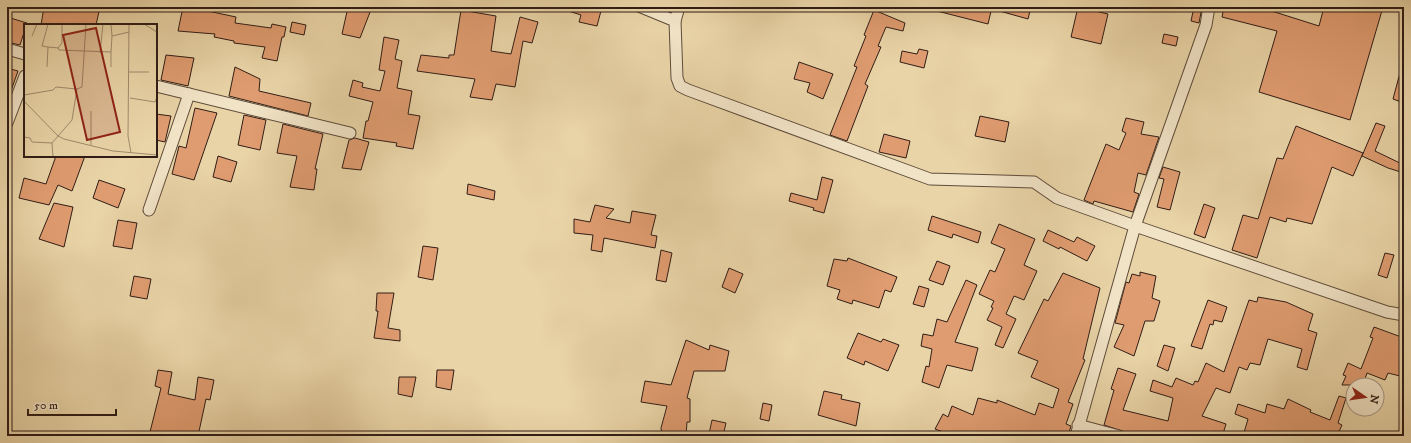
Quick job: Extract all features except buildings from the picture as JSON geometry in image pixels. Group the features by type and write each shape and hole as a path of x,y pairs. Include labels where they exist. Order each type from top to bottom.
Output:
{"street":[{"path":"641,7 675,21"},
{"path":"679,7 675,21 677,78 680,86 688,90 930,179 1034,182 1057,198 1379,310 1404,315"},
{"path":"1119,436 1077,431 1135,226 1206,25 1210,7"},
{"path":"7,49 24,54"},
{"path":"7,123 24,79"},
{"path":"157,86 350,133"},
{"path":"149,210 189,94"}]}
